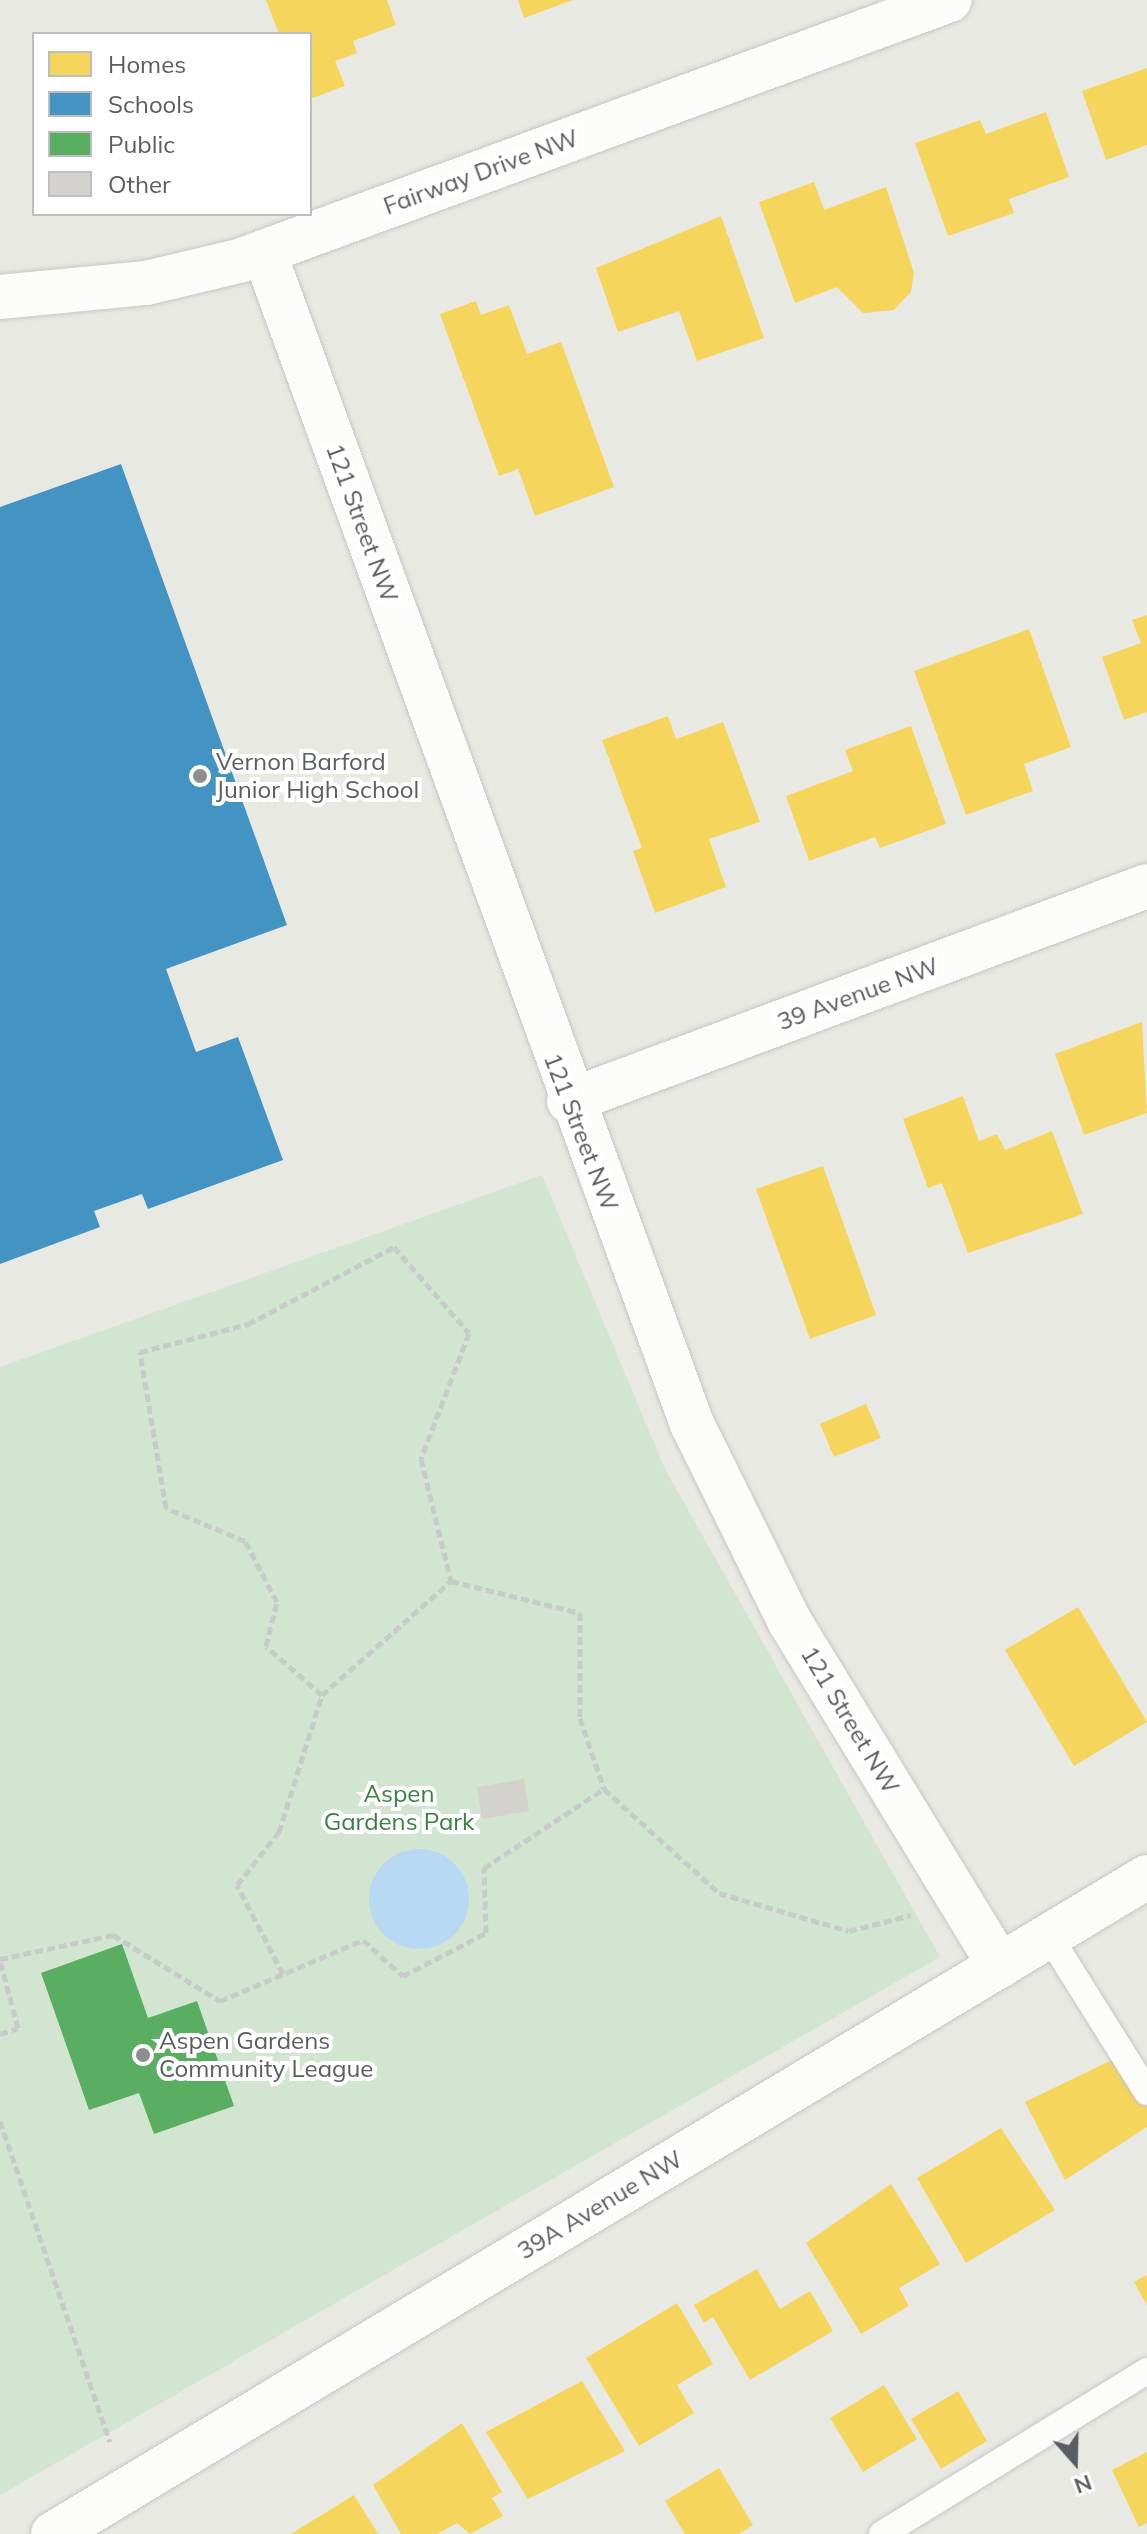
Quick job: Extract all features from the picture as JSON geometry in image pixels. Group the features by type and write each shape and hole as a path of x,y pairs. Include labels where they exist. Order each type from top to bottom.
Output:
{"street":[{"name":"Fairway Drive NW","path":"0,297 146,283 264,252 950,0"},
{"name":"121 Street NW","path":"264,252 569,1101 692,1424 745,1539 1000,1966"},
{"name":"39 Avenue NW","path":"569,1101 1147,886"},
{"name":"39A Avenue NW","path":"53,2534 1147,1877"}],"lane":[{"path":"1049,1936 1147,2092"},
{"path":"882,2534 1147,2371"}],"path":[{"path":"322,1695 266,1646 277,1602 245,1541 166,1508 140,1352 248,1324 394,1247 469,1333 421,1459 451,1581"},
{"path":"283,1974 237,1885 279,1832 322,1695 451,1581"},
{"path":"451,1581 580,1613 580,1718 604,1789 719,1893 849,1931 922,1910"},
{"path":"0,2034 18,2028 0,1960 113,1935 220,2001 363,1940 403,1976 486,1933 484,1868 604,1789"},
{"path":"0,2121 116,2458"}],"green space":[{"name":"Aspen Gardens Park","path":"542,1175 665,1469 940,1957 0,2495 0,1367"}],"water":[{"path":"419,1849 438,1853 454,1864 465,1880 469,1899 465,1918 454,1934 438,1945 419,1949 400,1945 384,1934 373,1918 369,1899 373,1880 384,1864 400,1853"}],"building: Homes":[{"path":"266,0 387,0 396,25 353,41 357,53 335,61 345,86 312,98 312,32 278,32"},
{"path":"518,0 573,0 524,18"},
{"path":"1147,68 1147,145 1106,160 1082,91"},
{"path":"1046,112 1069,177 1009,199 1014,213 948,236 915,143 980,120 986,134"},
{"path":"814,182 824,210 886,187 914,273 911,292 894,310 863,313 837,287 795,303 759,202"},
{"path":"721,216 764,338 697,361 679,311 618,332 596,268"},
{"path":"476,301 481,315 509,305 527,354 561,342 614,487 535,516 518,469 499,476 440,314"},
{"path":"1147,615 1147,712 1124,720 1102,657 1141,643 1132,620"},
{"path":"1029,629 1071,747 1024,764 1033,791 966,815 914,671"},
{"path":"668,716 676,739 723,722 760,822 709,839 726,887 655,913 633,851 642,848 602,740"},
{"path":"911,726 946,824 880,848 875,837 809,861 786,796 853,771 845,750"},
{"path":"1142,1022 1147,1113 1084,1135 1055,1054"},
{"path":"963,1096 979,1141 997,1134 1005,1150 1052,1131 1083,1214 968,1253 942,1183 928,1188 903,1119"},
{"path":"823,1166 876,1315 810,1339 756,1189"},
{"path":"866,1404 881,1438 834,1457 820,1424"},
{"path":"1078,1607 1147,1722 1074,1766 1005,1650"},
{"path":"1118,2057 1147,2106 1147,2127 1065,2180 1025,2102"},
{"path":"1001,2128 1055,2210 966,2263 917,2178"},
{"path":"891,2184 940,2264 899,2288 909,2306 861,2334 806,2243"},
{"path":"757,2269 780,2309 810,2291 833,2331 750,2380 713,2317 704,2323 694,2305"},
{"path":"1147,2275 1147,2305 1134,2282"},
{"path":"677,2303 713,2364 677,2385 694,2413 639,2446 586,2358"},
{"path":"582,2381 625,2451 528,2499 486,2432"},
{"path":"884,2385 917,2439 863,2472 830,2418"},
{"path":"958,2391 987,2441 941,2469 911,2419"},
{"path":"462,2423 502,2492 492,2498 503,2516 470,2534 457,2523 437,2534 401,2534 373,2485"},
{"path":"1147,2452 1147,2523 1139,2527 1112,2470"},
{"path":"719,2468 753,2525 739,2534 685,2534 665,2501"},
{"path":"354,2495 378,2534 291,2534"}],"building: Schools":[{"path":"121,464 287,925 166,969 196,1052 238,1037 283,1160 148,1209 142,1194 94,1211 100,1227 0,1264 0,507"}],"building: Public":[{"name":"Aspen Gardens Community League","path":"122,1944 148,2018 197,2001 234,2106 154,2134 139,2093 89,2110 41,1973"}],"building: Other":[{"path":"524,1779 529,1811 482,1819 477,1787"}],"place":[{"name":"Vernon Barford Junior High School","path":"200,776"},
{"name":"Aspen Gardens Community League","path":"143,2055"}]}
